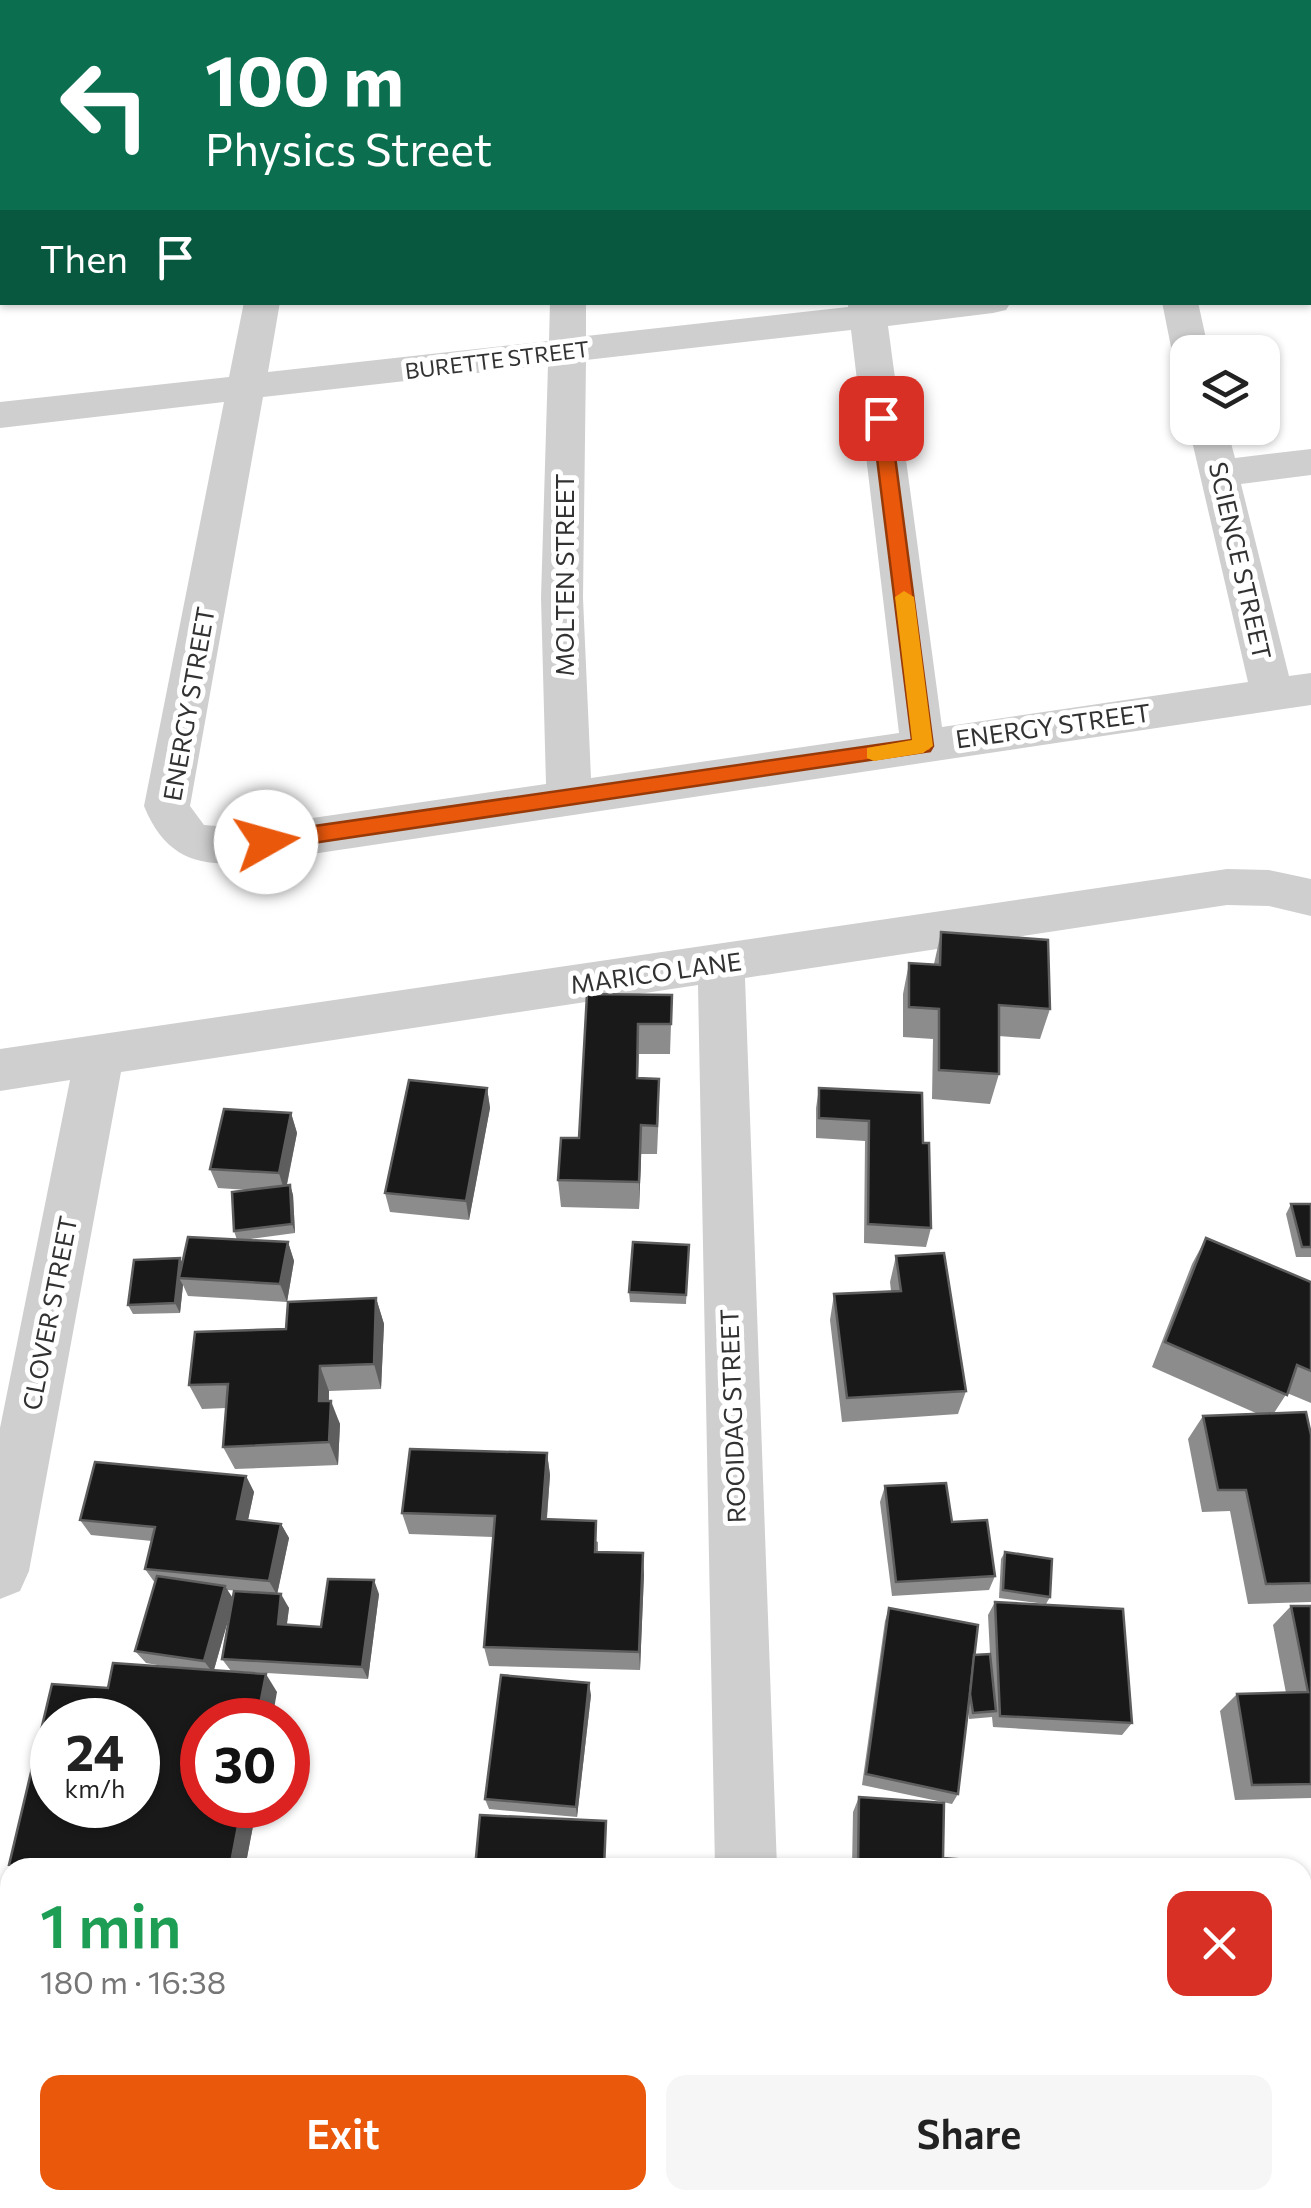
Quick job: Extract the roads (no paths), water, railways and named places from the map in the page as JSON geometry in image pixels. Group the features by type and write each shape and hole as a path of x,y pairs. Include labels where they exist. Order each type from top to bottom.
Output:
{"street":[{"path":"244,388 261,305"},
{"name":"MOLTEN STREET","path":"568,305 562,598 569,799"},
{"name":"BURETTE STREET","path":"0,416 566,352 867,310 946,305"},
{"path":"1181,305 1188,335"},
{"path":"867,310 923,746"},
{"name":"ENERGY STREET","path":"244,388 168,806 177,831 195,842 228,846 1292,691"},
{"name":"SCIENCE STREET","path":"1212,445 1292,691"},
{"path":"1219,473 1311,462"},
{"name":"MARICO LANE","path":"0,1070 1226,887 1260,886 1311,898"},
{"name":"ROOIDAG STREET","path":"720,965 746,1858"},
{"name":"CLOVER STREET","path":"0,1571 100,1056"}]}
